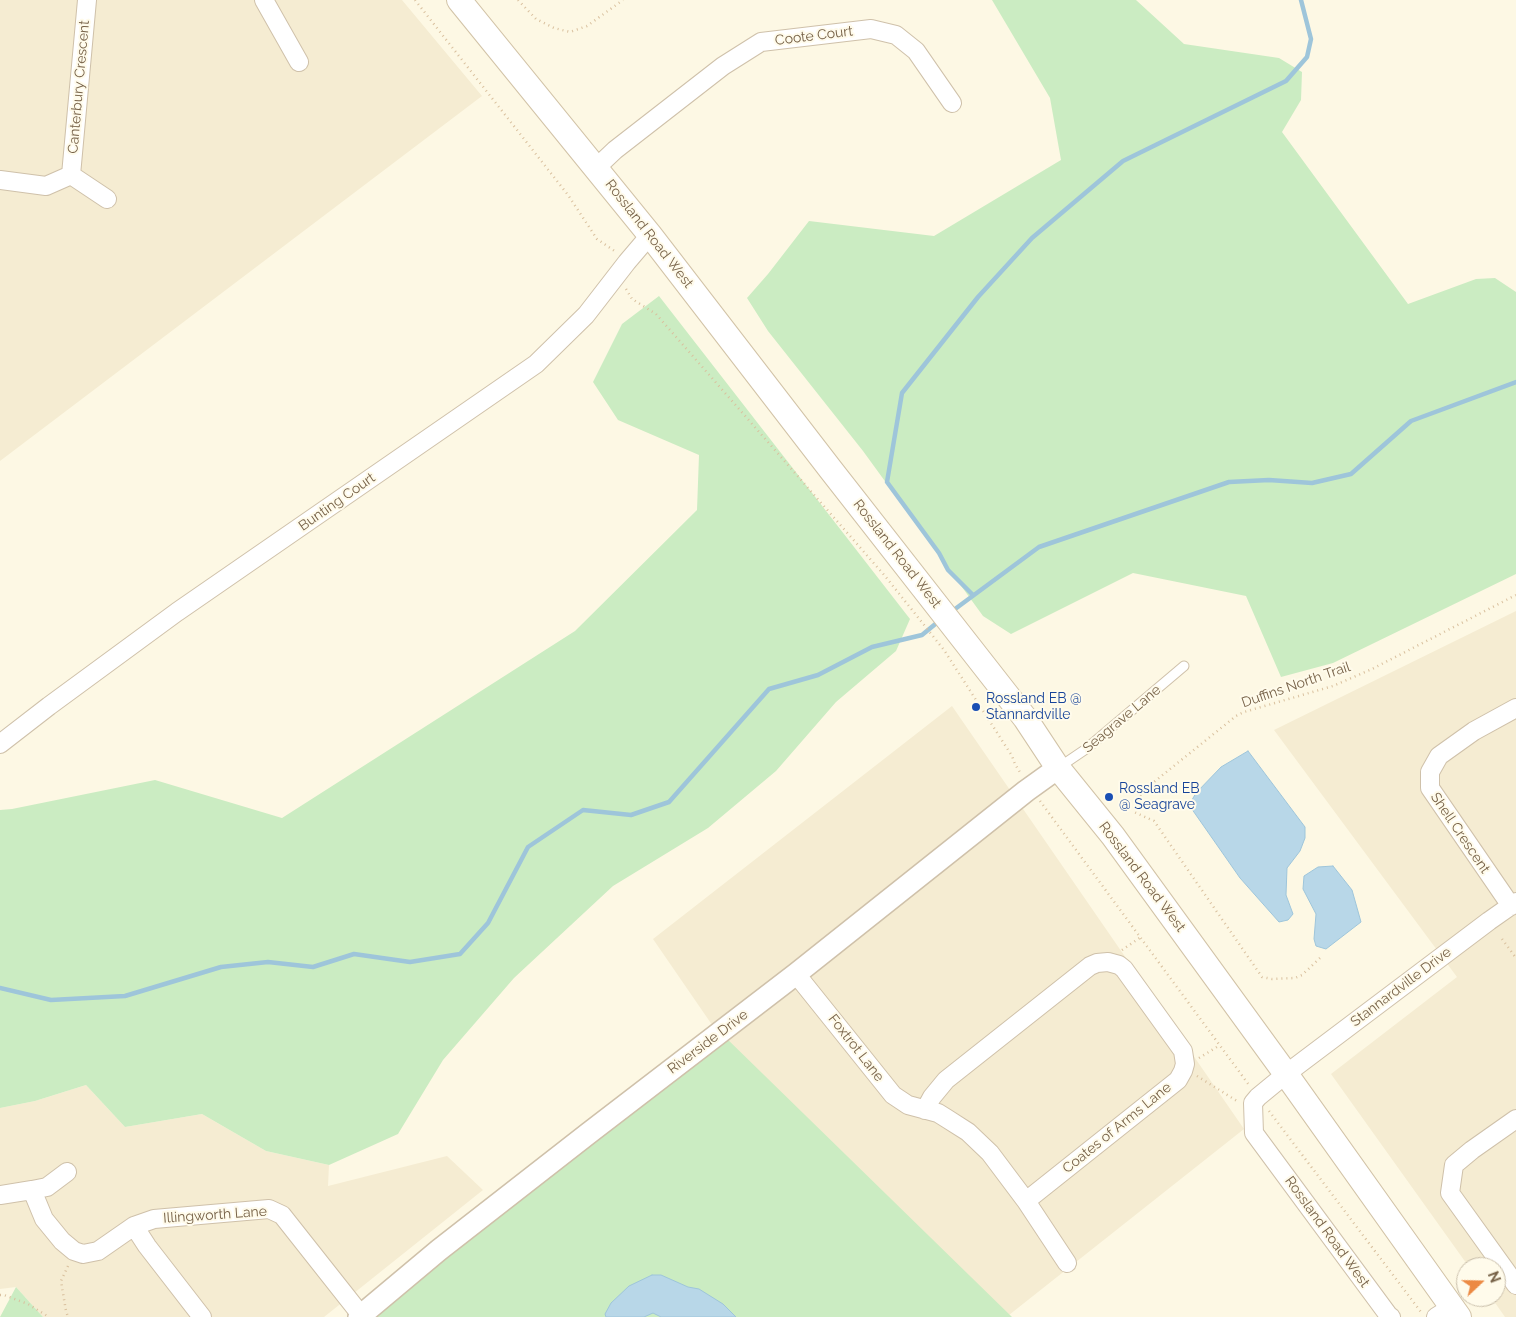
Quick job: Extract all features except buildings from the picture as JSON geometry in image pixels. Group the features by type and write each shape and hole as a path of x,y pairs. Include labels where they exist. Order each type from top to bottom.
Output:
{"main road":[{"name":"Rossland Road West","path":"459,0 650,235 913,575 950,640 1025,718 1058,768 1113,836 1286,1074 1449,1314"}],"street":[{"name":"Canterbury Crescent","path":"71,175 88,0"},
{"path":"264,0 299,62"},
{"name":"Coote Court","path":"596,168 623,144 723,66 762,42 871,29 896,35 916,51 952,103"},
{"path":"0,180 46,186 71,175 107,199"},
{"name":"Bunting Court","path":"0,744 177,612 536,364 586,315 626,262 650,235"},
{"name":"Shell Crescent","path":"1513,904 1430,788 1430,772 1439,756 1474,731 1516,708"},
{"name":"Riverside Drive","path":"360,1316 439,1250 796,974 1030,788 1058,768"},
{"name":"Stannardville Drive","path":"1286,1074 1513,904"},
{"path":"1067,1263 1008,1174 990,1154 968,1132 938,1113 924,1110 946,1080 1090,966 1097,963 1108,962 1124,969 1184,1051 1184,1068"},
{"name":"Foxtrot Lane","path":"796,974 893,1095 908,1105 924,1110"},
{"name":"Coates of Arms Lane","path":"1026,1201 1178,1080 1184,1068"},
{"path":"1256,1104 1286,1074"},
{"name":"Rossland Road West","path":"1256,1104 1254,1133 1391,1317"},
{"path":"1516,1119 1454,1165 1450,1193 1516,1285"},
{"path":"0,1196 47,1187 67,1172"},
{"path":"32,1190 44,1219 62,1241 74,1251"},
{"name":"Illingworth Lane","path":"74,1251 83,1254 98,1251 134,1226 154,1219 269,1209 282,1215 360,1316"},
{"path":"134,1226 147,1246 202,1317"}],"lane":[{"name":"Seagrave Lane","path":"1058,768 1086,749 1184,666"}],"path":[{"path":"415,0 568,194 596,239 619,253 626,262"},
{"path":"518,0 536,19 554,28 570,32 587,26 623,0"},
{"path":"624,285 632,299 656,314 885,576 950,640 1015,764 1030,788 1142,937 1256,1104 1425,1317"},
{"name":"Duffins North Trail","path":"1320,958 1302,975 1295,978 1272,979 1262,977 1154,822 1134,812 1139,797 1144,790 1236,716 1333,686 1516,596"},
{"path":"1502,939 1516,958"},
{"path":"1184,1068 1256,1104"},
{"path":"68,1317 61,1281 74,1251"},
{"path":"0,1295 28,1304 50,1317"}],"shaded area":[{"path":"0,0 402,0 482,96 0,461"},
{"path":"1516,611 1516,1317 1505,1317 1498,1307 1506,1307 1506,1257 1462,1257 1331,1074 1457,977 1274,730"},
{"path":"952,706 1244,1129 1009,1315 730,1051 653,939"},
{"path":"86,1085 125,1127 202,1114 266,1151 329,1165 328,1186 447,1156 483,1190 324,1317 43,1317 16,1287 0,1289 0,1108 35,1101"}],"green space":[{"path":"992,0 1136,0 1184,44 1279,58 1302,72 1301,100 1282,132 1408,304 1476,279 1495,278 1516,292 1516,574 1333,663 1281,677 1246,596 1133,573 1011,634 983,616 863,451 768,331 747,298 809,221 934,236 1061,160 1050,98"},
{"path":"659,296 910,619 896,651 836,702 776,771 708,828 613,886 514,978 443,1060 398,1134 329,1165 266,1151 202,1114 125,1127 86,1085 35,1101 0,1108 0,810 155,780 282,818 575,631 697,510 699,455 618,420 593,382 622,324"},
{"path":"722,1034 1012,1317 373,1317"},
{"path":"16,1287 43,1317 0,1317"}],"water":[{"path":"1248,751 1305,827 1305,838 1300,851 1287,868 1286,895 1293,914 1288,920 1279,922 1240,878 1189,805 1196,793 1221,767"},
{"path":"1333,866 1352,890 1361,922 1326,949 1316,946 1314,939 1316,914 1303,889 1304,876 1318,867"},
{"path":"652,1275 661,1275 688,1287 699,1289 723,1304 736,1317 661,1317 653,1313 644,1317 606,1317 605,1314 611,1303 629,1286"}],"waterway":[{"path":"973,595 948,570 939,553 887,482 902,393 978,297 1032,238 1123,161 1286,81 1307,57 1311,39 1301,0"},
{"path":"951,612 1039,547 1229,482 1269,480 1312,483 1351,474 1411,421 1516,382"},
{"path":"0,988 51,1000 125,996 221,967 268,962 313,967 354,954 410,962 460,954 488,923 528,847 583,810 631,815 669,802 769,689 818,675 872,647 922,635 939,621"}],"place":[{"name":"Rossland EB @ Stannardville","path":"976,707"},
{"name":"Rossland EB @ Seagrave","path":"1109,797"}]}
